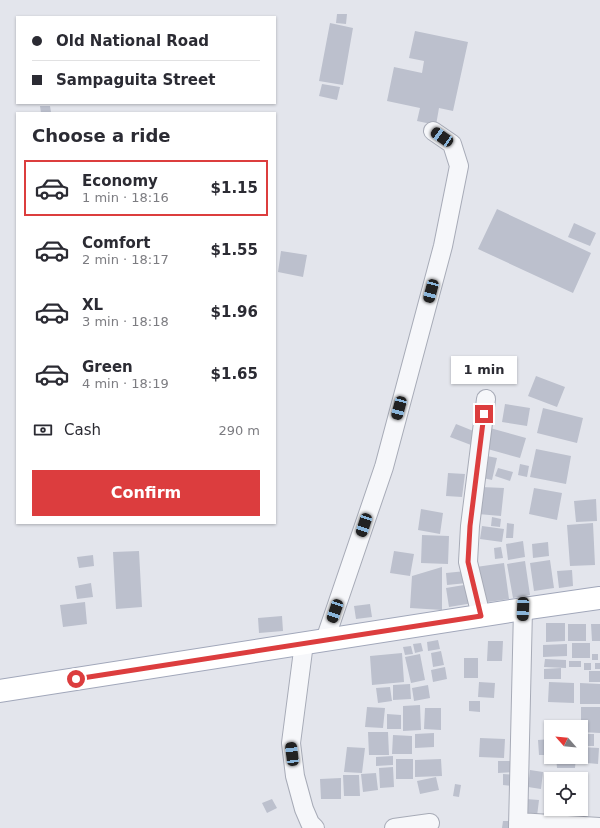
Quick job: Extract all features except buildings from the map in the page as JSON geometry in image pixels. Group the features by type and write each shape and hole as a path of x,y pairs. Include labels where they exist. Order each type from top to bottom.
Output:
{"main road":[{"path":"0,691 600,598"}],"street":[{"path":"325,640 384,467 443,246 459,166 452,144 433,130"},
{"path":"481,616 468,562 470,526 486,399"},
{"path":"523,609 518,825 600,827"},
{"path":"304,643 290,743 295,776 304,809 310,824 314,828"},
{"path":"394,828 430,823"}],"route":[{"path":"76,679 481,616 468,562 470,526 484,414"}]}
